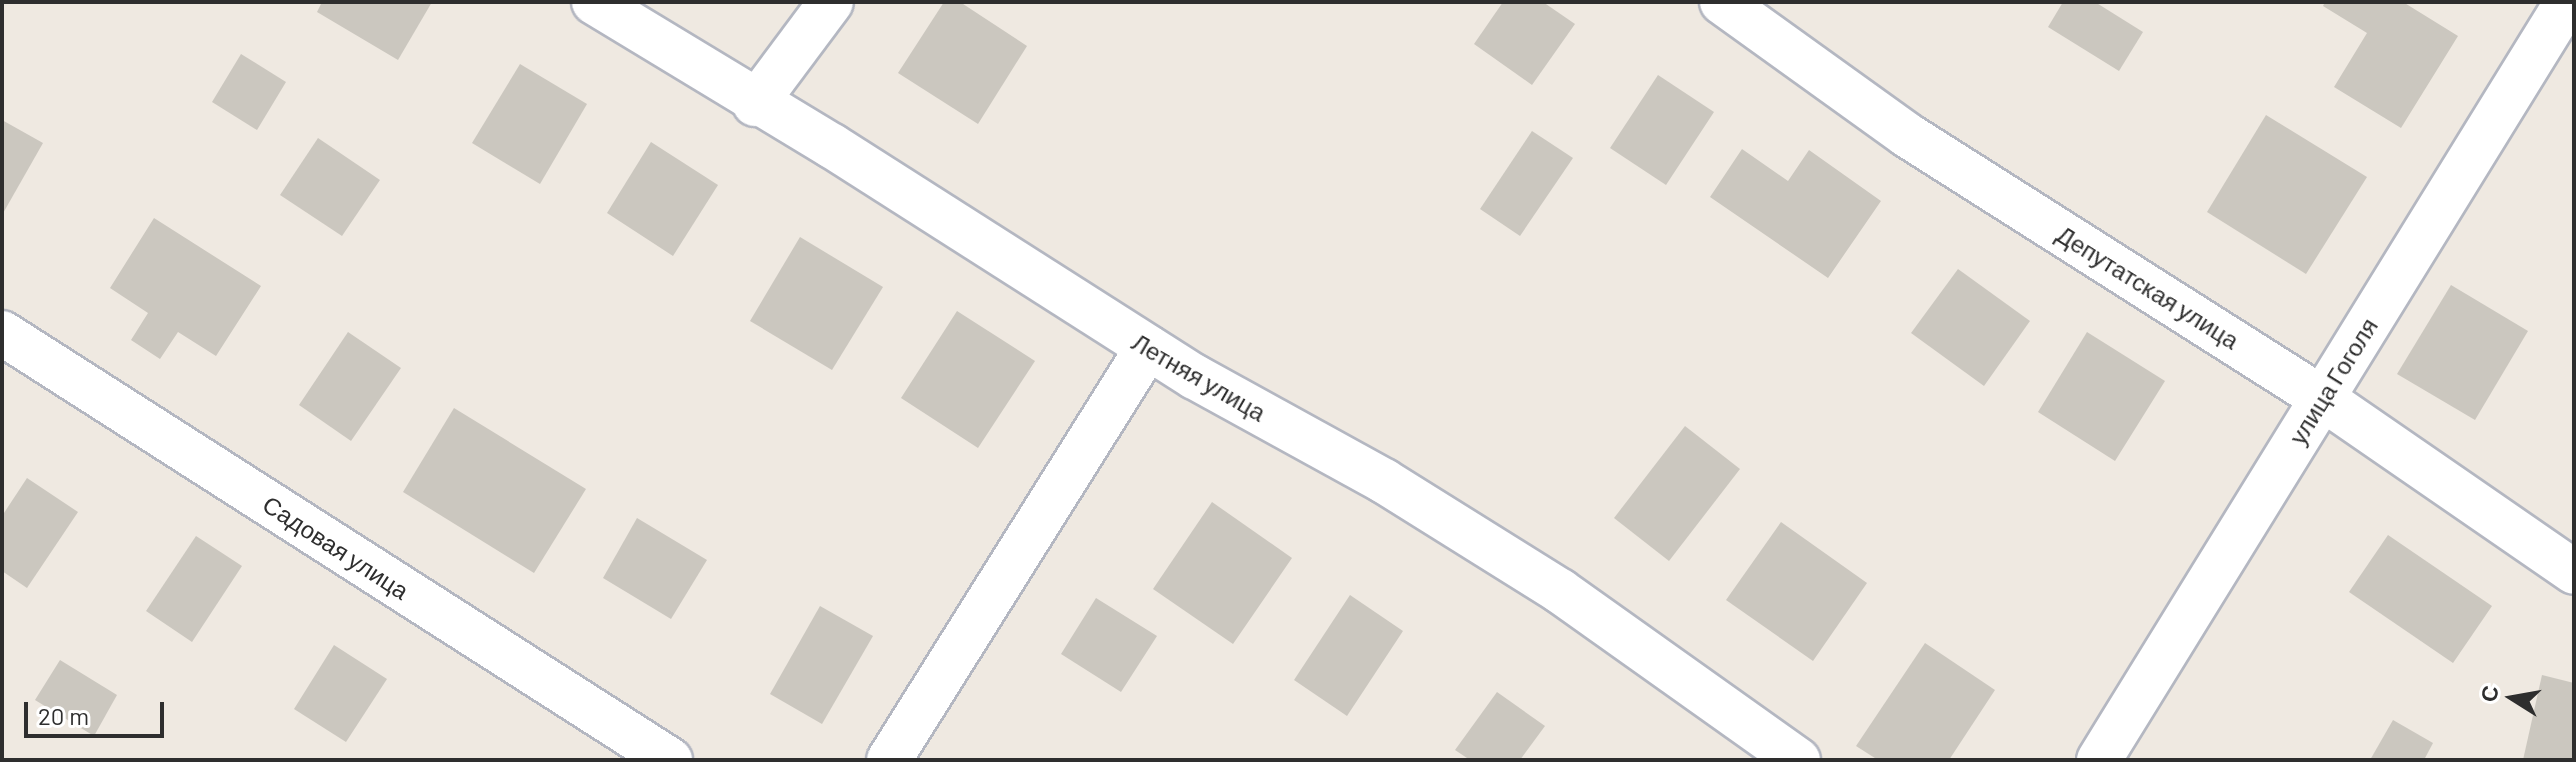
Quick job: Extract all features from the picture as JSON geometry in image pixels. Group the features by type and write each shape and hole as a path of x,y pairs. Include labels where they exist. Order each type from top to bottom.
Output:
{"street":[{"name":"Летняя улица","path":"594,2 755,104 832,146 1148,347 1384,481 1560,591 1798,760"},
{"path":"755,104 831,2"},
{"name":"Депутатская улица","path":"1722,2 1907,135 2322,398 2574,572"},
{"name":"улица Гоголя","path":"2099,760 2567,2"},
{"name":"Садовая улица","path":"2,333 670,760"},
{"path":"889,760 1148,347"}],"building":[{"path":"322,2 432,2 398,60 317,12"},
{"path":"944,2 960,2 1027,46 978,124 898,73"},
{"path":"1503,2 1543,2 1575,24 1532,85 1474,44"},
{"path":"2063,2 2095,2 2143,32 2119,71 2048,27"},
{"path":"2325,2 2403,2 2458,36 2401,128 2334,87 2367,33 2323,6"},
{"path":"241,54 286,82 257,130 212,102"},
{"path":"520,64 587,104 540,184 472,143"},
{"path":"1658,75 1714,112 1666,185 1610,148"},
{"path":"2266,115 2367,177 2306,274 2207,212"},
{"path":"2,120 43,143 2,215"},
{"path":"1532,131 1573,158 1520,236 1480,209"},
{"path":"318,138 380,180 342,236 280,195"},
{"path":"651,142 718,185 673,256 607,213"},
{"path":"1742,149 1788,181 1809,150 1881,201 1828,278 1710,197"},
{"path":"154,218 261,286 216,356 178,332 160,359 131,340 148,313 110,288"},
{"path":"800,237 883,287 832,370 750,321"},
{"path":"1958,269 2030,321 1984,386 1911,333"},
{"path":"2451,285 2528,331 2475,420 2397,374"},
{"path":"957,311 1035,361 978,448 901,398"},
{"path":"348,332 401,368 351,441 299,405"},
{"path":"2087,332 2165,381 2115,461 2038,412"},
{"path":"454,408 586,489 534,573 403,492"},
{"path":"1685,426 1740,469 1669,561 1614,518"},
{"path":"27,478 78,512 27,588 2,571 2,516"},
{"path":"1212,502 1292,558 1233,644 1153,589"},
{"path":"637,518 707,560 671,619 603,578"},
{"path":"1781,522 1867,583 1813,661 1726,600"},
{"path":"2388,535 2492,606 2453,663 2349,592"},
{"path":"196,536 242,566 192,642 146,611"},
{"path":"1350,595 1403,631 1347,716 1294,680"},
{"path":"1096,598 1157,636 1121,692 1061,654"},
{"path":"820,606 873,636 822,724 770,694"},
{"path":"1925,643 1995,690 1949,760 1878,760 1856,746"},
{"path":"334,645 387,679 346,742 294,709"},
{"path":"60,660 117,695 94,736 35,700"},
{"path":"2542,675 2574,683 2574,760 2523,760"},
{"path":"1497,692 1545,726 1520,760 1470,760 1455,750"},
{"path":"2393,720 2433,743 2424,760 2370,760"}]}
